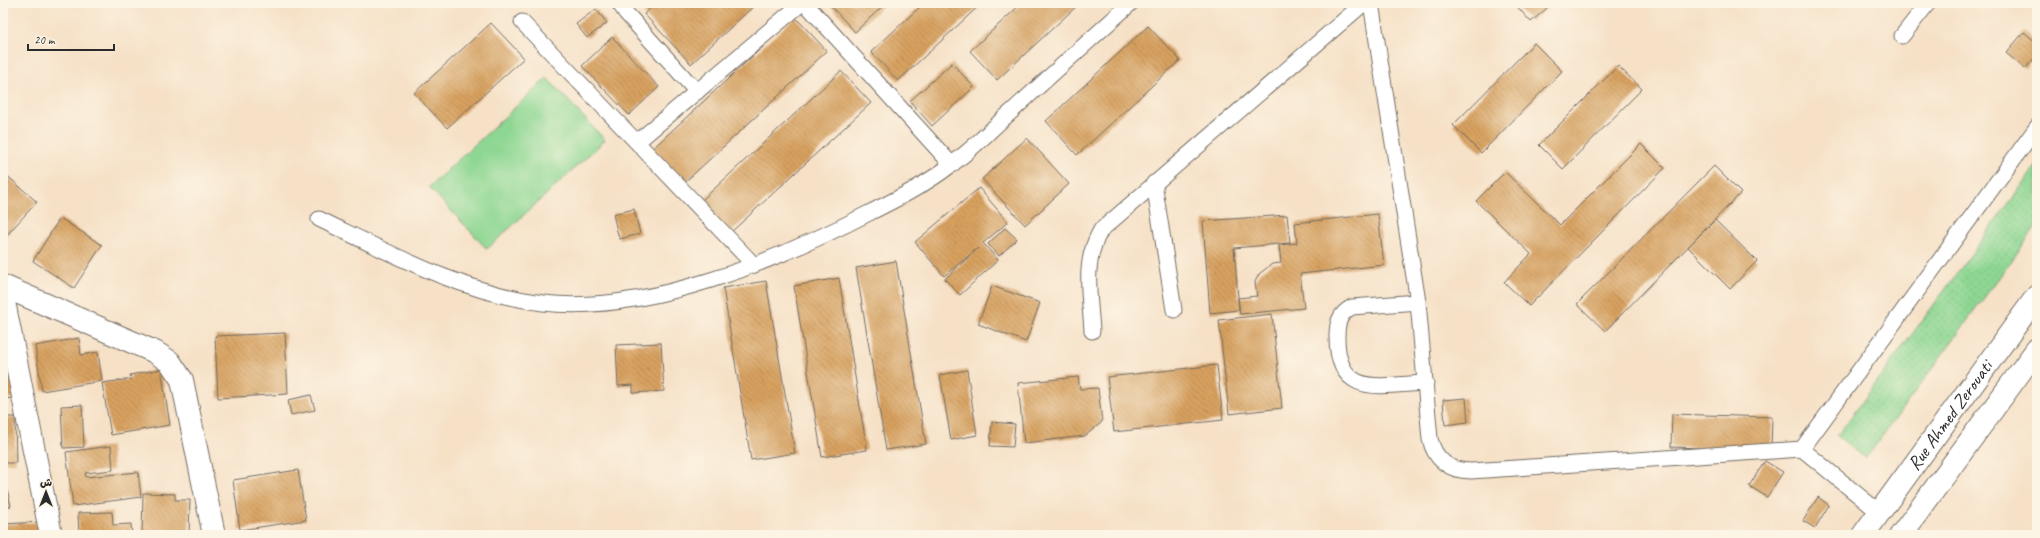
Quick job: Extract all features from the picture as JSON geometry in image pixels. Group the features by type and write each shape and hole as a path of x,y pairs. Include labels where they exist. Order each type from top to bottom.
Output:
{"street":[{"path":"3,286 155,352 170,362 182,380 214,535"},
{"name":"Rue Ahmed Zerouati","path":"1863,535 2037,296"},
{"path":"3,297 51,535"},
{"path":"1901,535 2037,349"}],"lane":[{"path":"619,3 626,14 697,92"},
{"path":"637,142 802,3"},
{"path":"805,3 952,165"},
{"path":"318,219 425,270 489,292 542,302 587,305 634,299 676,290 754,265 830,233 894,200 952,165 1131,3"},
{"path":"1092,331 1088,268 1094,241 1101,230 1364,3"},
{"path":"1371,3 1418,302 1432,448 1444,464 1461,471 1802,449 1880,513"},
{"path":"1902,36 1928,3"},
{"path":"522,22 754,265"},
{"path":"1802,449 2037,126"},
{"path":"1154,183 1174,310"},
{"path":"1418,302 1352,307 1345,311 1337,326 1338,358 1341,368 1347,376 1356,382 1366,385 1426,383"}],"green space":[{"path":"547,78 605,140 487,249 429,187"},
{"path":"2037,165 2037,226 1866,458 1837,436"}],"building":[{"path":"656,3 757,3 691,64 644,14"},
{"path":"828,3 886,3 855,32"},
{"path":"924,3 982,3 898,81 871,52"},
{"path":"1022,3 1080,3 997,80 970,51"},
{"path":"1514,3 1544,3 1548,7 1531,22"},
{"path":"596,9 607,23 587,38 576,24"},
{"path":"795,17 827,51 684,183 652,149"},
{"path":"491,23 524,58 447,128 414,93"},
{"path":"1148,26 1180,60 1077,155 1046,121"},
{"path":"2024,32 2037,43 2037,55 2025,69 2006,53"},
{"path":"612,37 659,87 629,115 582,66"},
{"path":"1534,43 1562,71 1481,153 1453,125"},
{"path":"952,63 974,87 932,126 910,101"},
{"path":"1618,66 1642,89 1563,169 1539,145"},
{"path":"841,71 871,103 729,234 700,202"},
{"path":"1027,138 1069,184 1025,225 982,179"},
{"path":"1641,144 1665,168 1529,306 1504,282 1531,254 1476,201 1505,172 1560,225"},
{"path":"1714,166 1741,193 1605,331 1577,304"},
{"path":"3,172 37,202 4,238 3,237"},
{"path":"979,188 1008,222 983,243 998,260 960,295 945,279 978,248 944,276 915,242"},
{"path":"634,209 640,234 619,239 613,214"},
{"path":"1378,214 1384,265 1300,274 1304,308 1240,314 1238,298 1257,296 1255,282 1259,274 1272,264 1281,263 1279,245 1297,243 1295,223"},
{"path":"1287,215 1290,243 1234,248 1239,310 1210,313 1203,221"},
{"path":"60,218 102,245 74,288 33,261"},
{"path":"1715,220 1757,261 1730,289 1688,247"},
{"path":"1005,228 1017,239 999,256 988,244"},
{"path":"896,261 926,444 886,450 856,268"},
{"path":"839,278 867,450 822,457 794,286"},
{"path":"766,281 795,453 751,460 723,288"},
{"path":"992,286 1040,303 1026,342 978,324"},
{"path":"1272,314 1282,408 1229,414 1219,320"},
{"path":"285,333 288,394 218,398 215,336"},
{"path":"79,338 81,355 98,352 102,381 42,391 35,346"},
{"path":"661,343 664,391 633,393 633,385 618,386 616,345"},
{"path":"3,355 9,355 15,398 3,399"},
{"path":"1217,365 1223,420 1114,432 1107,377"},
{"path":"161,369 170,425 111,435 102,383 131,379 130,375"},
{"path":"967,370 977,435 951,440 940,375"},
{"path":"1078,377 1080,389 1098,388 1102,422 1085,436 1024,443 1018,383"},
{"path":"311,395 315,410 291,415 288,400"},
{"path":"1466,398 1468,422 1445,425 1443,400"},
{"path":"82,405 84,447 63,448 61,406"},
{"path":"1672,414 1772,417 1771,450 1671,447"},
{"path":"3,417 15,417 16,463 3,463"},
{"path":"992,422 1015,424 1013,447 990,446"},
{"path":"111,446 113,470 85,473 86,477 138,472 141,497 73,506 66,452"},
{"path":"1765,461 1783,472 1767,497 1749,486"},
{"path":"298,470 306,520 240,530 233,480"},
{"path":"5,481 11,506 3,508 3,482"},
{"path":"143,493 175,494 175,500 190,500 189,535 142,535"},
{"path":"1818,497 1829,505 1815,528 1803,521"},
{"path":"112,512 113,525 131,524 132,535 79,535 78,513"},
{"path":"41,522 41,535 3,535 3,524"},
{"path":"303,529 305,535 279,535 279,534"}]}
